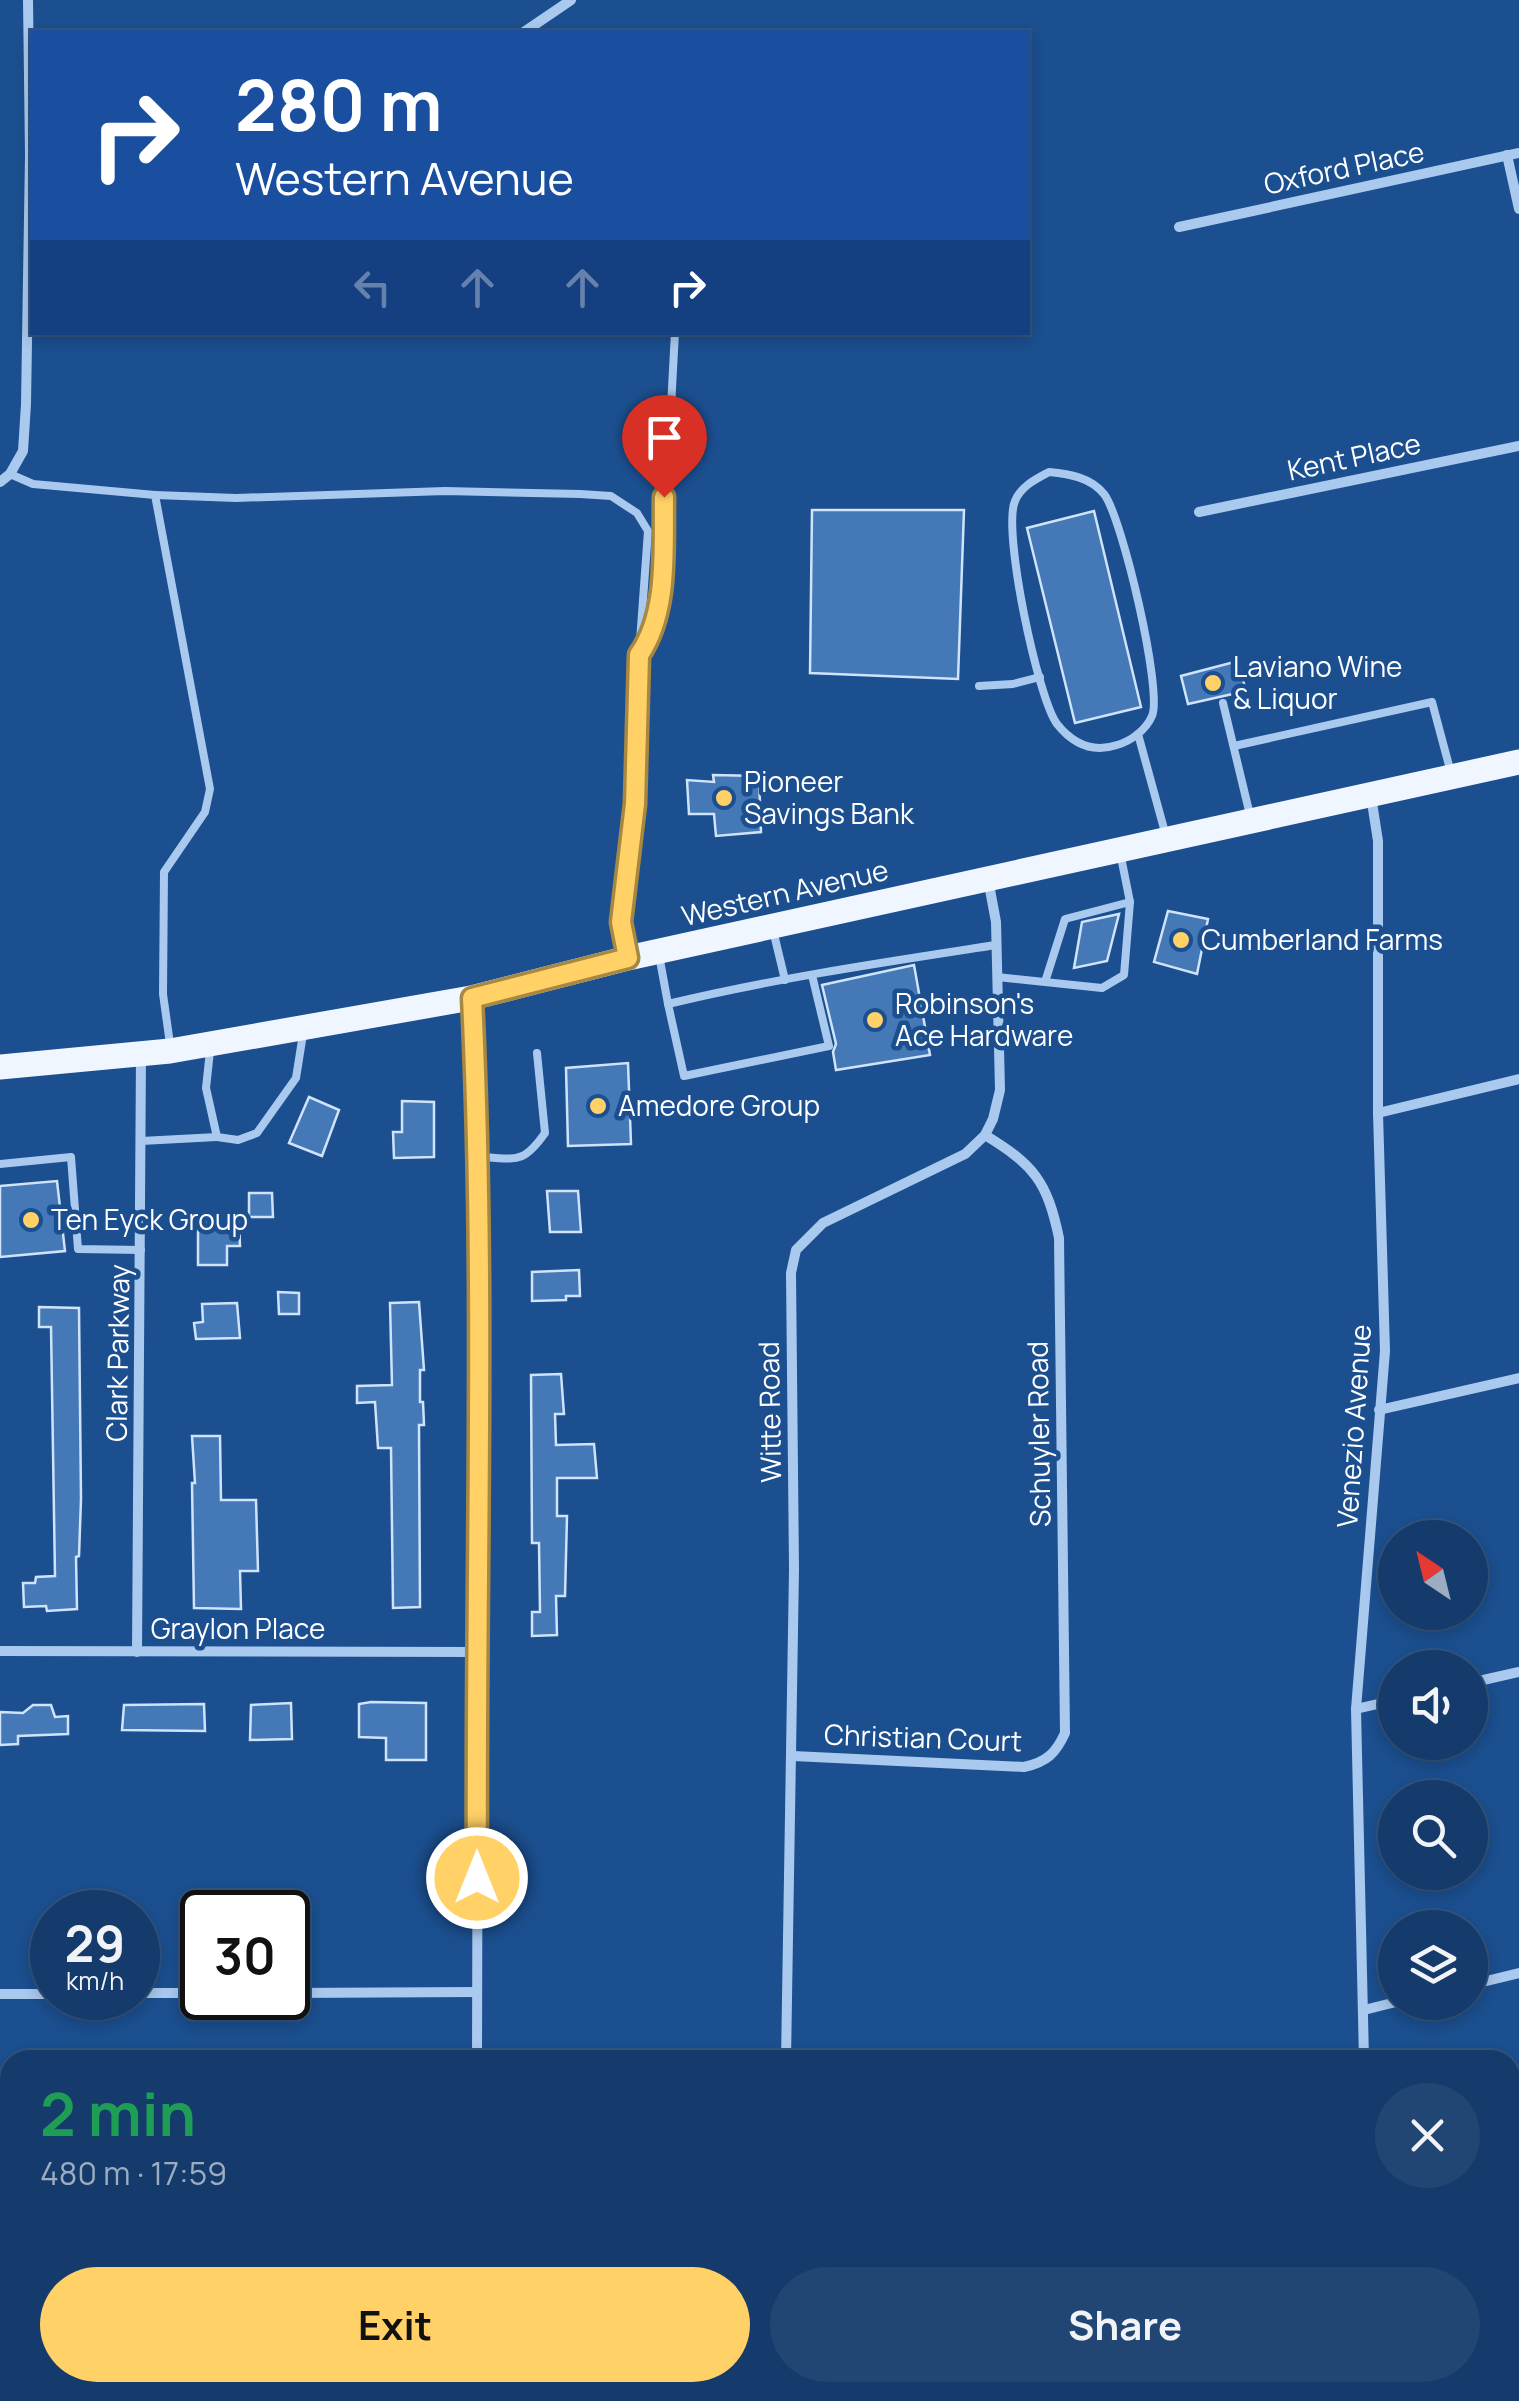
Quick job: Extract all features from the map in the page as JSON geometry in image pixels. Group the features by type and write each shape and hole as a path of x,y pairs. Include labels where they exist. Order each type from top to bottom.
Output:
{"main road":[{"name":"Western Avenue","path":"0,1068 211,1045 472,998 628,958 1519,762"}],"street":[{"path":"28,0 30,103"},
{"path":"529,30 571,0"},
{"path":"1513,154 1519,209"},
{"name":"Oxford Place","path":"1179,227 1513,154"},
{"path":"0,482 10,474 24,450 30,205"},
{"name":"Kent Place","path":"1199,512 1519,446"},
{"name":"Venezio Avenue","path":"1364,2050 1356,1708 1386,1352 1378,1113 1378,841 1370,795"},
{"path":"985,1135 998,1107 1000,1090 996,922 988,878"},
{"path":"472,998 478,1157 476,2050"},
{"name":"Clark Parkway","path":"137,1652 141,1054"},
{"path":"1378,1113 1519,1079"},
{"name":"Witte Road","path":"786,2050 793,1756 791,1273 796,1250 806,1236 840,1212 955,1159 985,1135"},
{"name":"Schuyler Road","path":"985,1135 1024,1159 1038,1178 1059,1238 1065,1733 1050,1757"},
{"path":"1379,1410 1519,1378"},
{"name":"Graylon Place","path":"0,1651 476,1652"},
{"path":"1488,1679 1519,1672"},
{"path":"1356,1708 1378,1703"},
{"name":"Christian Court","path":"793,1756 1024,1767 1042,1764 1050,1757"},
{"path":"1488,1981 1519,1973"},
{"path":"310,1992 477,1992"},
{"path":"0,1994 30,1994"},
{"path":"1364,2010 1378,2006"}],"lane":[{"path":"639,655 651,638 656,618 663,557 675,335"},
{"path":"1049,472 1077,475 1104,494 1118,524 1155,685 1152,716 1138,734 1117,745 1090,749 1069,738 1055,721 1040,677 1016,572 1012,530 1014,502 1028,484 1049,472"},
{"path":"10,474 33,484 236,498 445,492 610,496 637,513 648,532 639,655 635,804 621,922 628,958"},
{"path":"155,495 210,789 205,812 164,872 163,994 170,1051"},
{"path":"979,686 1040,677"},
{"path":"1223,702 1252,821"},
{"path":"1234,746 1432,702 1452,777"},
{"path":"1138,734 1167,840"},
{"path":"997,977 1102,988 1124,976 1130,902 1120,850"},
{"path":"1045,982 1065,919 1130,902"},
{"path":"773,928 785,980"},
{"path":"668,1004 812,975 996,945"},
{"path":"658,952 684,1076 829,1046 812,975"},
{"path":"142,1140 238,1140 257,1132 296,1078 304,1030"},
{"path":"211,1045 206,1088 217,1137"},
{"path":"478,1157 522,1158 545,1133 536,1053"},
{"path":"0,1164 71,1157 78,1248 141,1250"}],"building":[{"path":"812,510 964,510 958,679 810,673"},
{"path":"1094,511 1141,707 1075,723 1027,528"},
{"name":"Laviano Wine & Liquor","path":"1238,661 1246,691 1188,704 1181,676"},
{"name":"Pioneer Savings Bank","path":"713,775 759,776 761,832 716,836 714,814 689,814 687,780 714,782"},
{"path":"1168,911 1208,919 1197,974 1154,962"},
{"path":"1119,914 1107,961 1074,968 1082,922"},
{"name":"Robinson's Ace Hardware","path":"914,965 930,1055 836,1070 836,1044 822,985"},
{"name":"Amedore Group","path":"628,1063 631,1144 568,1146 566,1068"},
{"path":"309,1097 339,1110 322,1156 289,1143"},
{"path":"402,1101 434,1102 434,1157 394,1158 393,1132 402,1132"},
{"name":"Ten Eyck Group","path":"57,1181 65,1251 0,1257 0,1186"},
{"path":"547,1191 578,1191 581,1232 550,1232"},
{"path":"249,1193 272,1193 273,1217 249,1217"},
{"path":"198,1219 239,1219 240,1246 227,1246 227,1265 198,1265"},
{"path":"579,1270 580,1296 532,1301 532,1272"},
{"path":"278,1292 299,1293 299,1314 279,1314"},
{"path":"419,1302 424,1370 420,1370 420,1402 424,1425 419,1425 420,1607 393,1608 391,1448 378,1448 375,1402 357,1403 357,1386 392,1385 390,1303"},
{"path":"237,1303 240,1338 196,1339 194,1323 203,1322 202,1304"},
{"path":"39,1307 79,1308 81,1499 77,1609 47,1611 46,1606 24,1607 23,1583 35,1583 36,1577 55,1576 51,1327 39,1327"},
{"path":"561,1374 564,1414 555,1414 556,1445 594,1444 597,1478 557,1478 557,1516 567,1516 565,1596 556,1596 557,1635 532,1636 532,1612 540,1612 539,1543 532,1543 531,1375"},
{"path":"192,1436 220,1436 221,1500 256,1500 258,1571 240,1571 241,1609 194,1608"},
{"path":"291,1703 292,1739 250,1740 251,1705"},
{"path":"426,1703 426,1760 386,1760 386,1738 359,1737 359,1704"},
{"path":"204,1704 205,1731 122,1730 124,1705"},
{"path":"33,1705 51,1705 55,1717 68,1716 68,1734 18,1736 18,1744 0,1745 0,1712 23,1713"}],"place":[{"name":"Laviano Wine & Liquor","path":"1213,683"},
{"name":"Pioneer Savings Bank","path":"724,798"},
{"name":"Cumberland Farms","path":"1181,940"},
{"name":"Robinson's Ace Hardware","path":"875,1020"},
{"name":"Amedore Group","path":"598,1106"},
{"name":"Ten Eyck Group","path":"31,1220"}],"route":[{"path":"477,1878 479,1262 472,998 628,958 621,922 635,804 639,655 651,638 656,618 664,497"}]}
